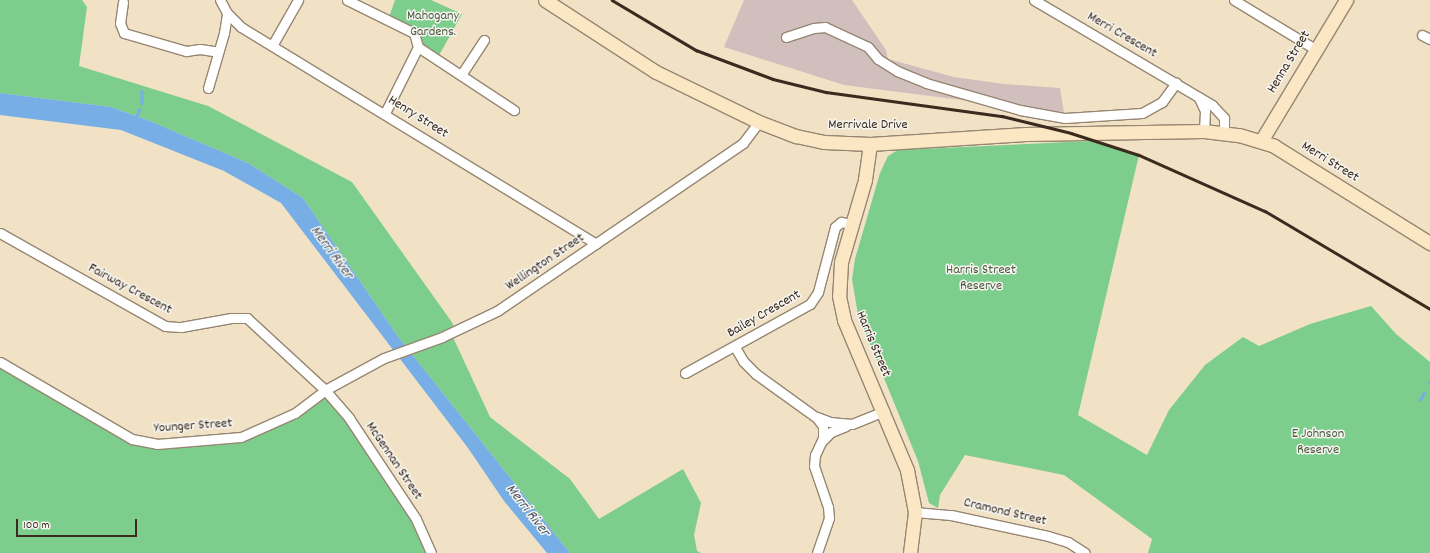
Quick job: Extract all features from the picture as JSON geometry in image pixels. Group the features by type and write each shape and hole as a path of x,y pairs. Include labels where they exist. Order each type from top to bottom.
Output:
{"street":[{"name":"Henry Street","path":"220,0 227,13 241,27 273,44 596,244"},
{"path":"273,44 298,0"},
{"path":"347,0 414,33 418,46 514,110"},
{"name":"Merrivale Drive","path":"545,0 656,72 759,122 812,140 870,144 1004,134 1204,131"},
{"name":"Merri Crescent","path":"1034,0 1176,83 1219,111 1226,123 1224,133"},
{"path":"1234,0 1315,49"},
{"name":"Henna Street","path":"1261,141 1315,49 1346,0"},
{"path":"123,2 120,23 124,33 186,52 200,49 218,52"},
{"path":"208,88 227,13"},
{"path":"786,37 814,28 825,27 868,47 878,59 897,71 926,83 1020,110 1057,117 1105,117 1142,112 1162,102 1176,83"},
{"path":"461,75 484,40"},
{"path":"385,113 418,46"},
{"name":"Merri Crescent","path":"1195,95 1204,106 1204,131"},
{"name":"Wellington Street","path":"325,390 384,358 442,337 497,311 743,143 759,122"},
{"name":"Merri Street","path":"1204,131 1224,133 1261,141 1430,243"},
{"name":"Harris Street","path":"870,144 866,180 851,224 839,275 841,307 907,470 915,512 910,553"},
{"name":"Bailey Crescent","path":"685,373 735,347 813,302 818,292 835,227 841,222 851,224"},
{"name":"Fairway Crescent","path":"0,233 165,326 181,327 231,318 247,318 325,390"},
{"path":"735,347 743,361 756,374 811,414 823,426 821,442 815,455 814,466 828,507 829,518 817,553"},
{"name":"Younger Street","path":"0,362 132,439 157,444 240,437 294,413 325,390"},
{"name":"McGennan Street","path":"325,390 349,418 416,519 430,553"},
{"path":"821,442 835,430 859,422 884,411"},
{"path":"811,414 836,423 859,422"},
{"name":"Cramond Street","path":"915,512 951,514 1033,532 1068,542 1085,553"}],"shaded area":[{"path":"744,0 852,0 886,50 888,59 954,77 1004,84 1060,88 1064,113 844,85 724,47"}],"green space":[{"path":"0,0 82,0 87,7 79,66 208,106 352,182 451,321 456,330 451,333 490,417 570,479 599,519 683,469 701,503 694,535 697,551 701,553 570,553 399,338 303,198 248,163 150,121 111,107 0,93"},
{"name":"Mahogany Gardens.","path":"395,0 431,0 462,14 437,59 418,47 414,33 388,20"},
{"path":"1091,141 1139,155 1078,415 1147,455 1169,410 1205,365 1243,337 1259,346 1310,324 1371,306 1396,334 1430,362 1430,553 1148,553 1152,539 1064,475 965,455 940,495 938,508 929,503 918,461 858,315 852,279 855,259 880,173 888,156 898,150"},
{"path":"0,362 109,427 157,444 241,437 295,413 325,390 393,487 431,553 0,553"}],"water":[{"name":"Merri River","path":"0,93 111,107 150,121 248,163 303,198 399,338 570,553 547,553 504,501 468,448 281,203 224,171 121,130 0,115"}],"waterway":[{"path":"142,91 142,103"},
{"path":"135,119 139,110"},
{"path":"1420,400 1424,393"}],"railway":[{"path":"612,0 696,50 773,79 826,92 1002,116 1071,133 1139,155 1265,211 1430,309"}],"park label":[{"name":"Harris Street Reserve","path":"981,278"},
{"name":"E Johnson Reserve","path":"1318,442"}]}
